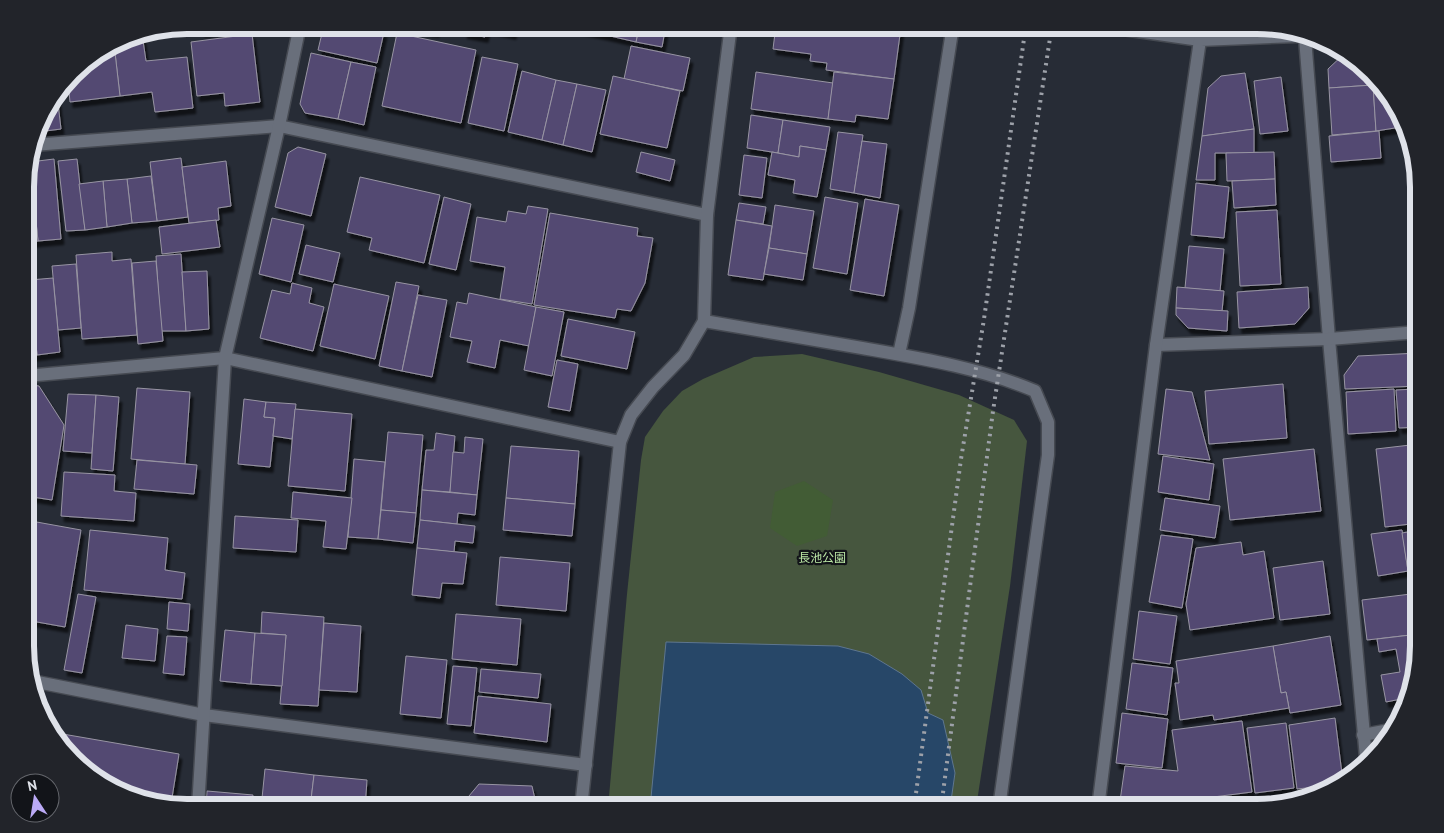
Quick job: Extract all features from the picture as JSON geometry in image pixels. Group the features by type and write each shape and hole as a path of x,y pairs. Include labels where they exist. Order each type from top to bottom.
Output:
{"street":[{"path":"199,799 225,358 279,126 298,34"},
{"path":"582,799 620,442 631,415 653,386 684,355 704,321 707,216 730,34"},
{"path":"899,354 909,308 952,34"},
{"path":"1158,34 1200,40 1285,37"},
{"path":"1099,799 1156,345 1200,40"},
{"path":"1305,42 1365,754"},
{"path":"40,144 279,126 707,216"},
{"path":"704,321 899,354 946,364 1018,384 1035,391 1048,422 1048,455 1000,799"},
{"path":"1156,345 1329,339 1410,333"},
{"path":"34,375 225,358 620,442"},
{"path":"39,682 204,714 586,765"},
{"path":"1363,735 1384,731"}],"green space":[{"name":"長池公園","path":"802,354 879,372 959,395 1014,420 1027,441 1010,586 977,799 609,799 627,594 645,437 663,411 682,391 703,379 754,357"},
{"path":"804,481 833,500 827,536 797,546 770,528 775,492"}],"water":[{"path":"666,642 838,646 869,654 902,674 921,690 928,713 943,720 955,773 951,799 651,799"}],"building":[{"path":"252,34 260,102 225,106 224,93 197,96 191,42"},
{"path":"322,34 384,34 377,63 318,50"},
{"path":"397,34 476,50 461,123 382,106"},
{"path":"469,34 486,34 485,37"},
{"path":"606,34 638,34 636,42"},
{"path":"638,34 664,34 662,47 636,42"},
{"path":"775,34 900,34 894,79 826,70 827,63 810,61 811,54 773,49"},
{"path":"143,40 146,61 187,57 193,108 155,112 152,92 120,96 115,52"},
{"path":"631,46 690,58 683,91 624,79"},
{"path":"115,52 120,96 70,102 69,90 72,86 86,72"},
{"path":"311,53 351,62 338,119 305,113 300,104"},
{"path":"482,57 518,64 504,131 468,123"},
{"path":"1340,58 1371,85 1329,88 1328,69"},
{"path":"351,62 376,67 364,125 338,119"},
{"path":"522,71 556,80 542,140 508,132"},
{"path":"756,72 833,83 828,119 751,109"},
{"path":"834,72 894,79 888,119 856,115 855,122 828,119"},
{"path":"1245,73 1254,129 1202,136 1208,88 1221,76"},
{"path":"613,76 680,91 667,148 600,134"},
{"path":"1281,77 1288,131 1260,134 1254,81"},
{"path":"556,80 577,84 563,145 542,140"},
{"path":"577,84 606,90 592,152 563,145"},
{"path":"1371,85 1373,88 1376,131 1332,135 1329,88"},
{"path":"1373,88 1384,102 1398,128 1376,131"},
{"path":"58,105 61,129 44,131"},
{"path":"751,115 783,120 778,153 747,148"},
{"path":"783,120 830,127 826,150 800,146 799,157 778,153"},
{"path":"1254,129 1254,153 1215,153 1215,180 1196,180 1202,136"},
{"path":"1379,131 1381,158 1331,162 1329,136"},
{"path":"838,132 863,135 854,193 830,189"},
{"path":"862,141 887,144 880,198 854,193"},
{"path":"800,146 826,150 817,197 793,193 795,180 768,175 772,152 799,157"},
{"path":"298,147 326,154 311,216 275,207 288,153"},
{"path":"641,152 675,160 670,181 636,172"},
{"path":"1274,152 1275,179 1227,181 1226,153"},
{"path":"744,155 767,158 762,198 739,195"},
{"path":"181,158 188,217 157,221 150,162"},
{"path":"54,159 61,239 38,241 34,202 36,161"},
{"path":"77,159 85,230 66,231 58,161"},
{"path":"226,161 231,206 218,208 219,220 189,223 182,167"},
{"path":"151,176 157,221 132,223 127,179"},
{"path":"360,177 440,195 424,263 369,250 372,238 347,232"},
{"path":"127,179 132,223 107,227 103,181"},
{"path":"1275,179 1276,205 1234,208 1232,181"},
{"path":"103,181 107,227 85,230 79,184"},
{"path":"1196,183 1229,187 1224,238 1191,235"},
{"path":"444,197 471,204 456,270 429,264"},
{"path":"825,197 858,203 847,274 813,268"},
{"path":"865,199 899,205 884,296 850,290"},
{"path":"34,202 38,241 34,242"},
{"path":"739,203 766,207 763,224 736,220"},
{"path":"775,205 814,211 807,254 769,248"},
{"path":"528,206 548,209 532,304 500,299 505,267 470,261 477,217 506,222 508,211 526,214"},
{"path":"1277,210 1281,284 1240,286 1236,212"},
{"path":"550,213 638,228 637,236 653,238 645,283 631,311 617,309 615,318 534,305"},
{"path":"272,218 304,225 291,282 259,274"},
{"path":"216,220 220,247 162,254 159,227"},
{"path":"736,220 772,226 763,280 728,275"},
{"path":"306,245 340,253 333,282 299,274"},
{"path":"1189,246 1224,249 1220,291 1185,288"},
{"path":"769,248 807,254 803,280 764,274"},
{"path":"112,252 112,261 131,259 137,335 82,339 76,255"},
{"path":"181,254 186,331 161,331 156,256"},
{"path":"156,261 163,341 138,344 132,263"},
{"path":"76,264 81,328 58,330 52,266"},
{"path":"207,271 209,329 186,331 182,272"},
{"path":"53,278 60,352 37,355 34,323 34,280"},
{"path":"396,282 419,286 402,371 379,366"},
{"path":"292,283 312,288 309,303 324,307 313,351 260,338 272,290 290,294"},
{"path":"334,284 389,296 375,359 320,346"},
{"path":"1177,287 1224,291 1222,311 1176,308"},
{"path":"1308,287 1309,308 1295,324 1239,328 1237,292"},
{"path":"469,293 536,307 529,346 500,340 495,368 467,362 472,341 450,337 457,302 467,304"},
{"path":"418,295 447,300 432,377 402,371"},
{"path":"536,307 564,312 552,376 524,370"},
{"path":"1176,308 1228,311 1227,331 1188,328 1176,315"},
{"path":"568,319 635,332 627,369 561,356"},
{"path":"34,323 37,355 34,355"},
{"path":"1410,353 1410,386 1345,389 1344,375 1358,356"},
{"path":"557,360 578,364 570,411 548,407"},
{"path":"1283,384 1287,438 1209,444 1205,391"},
{"path":"34,385 39,386 64,425 52,500 34,497"},
{"path":"137,388 190,392 185,464 131,459"},
{"path":"1166,389 1192,392 1210,460 1158,454"},
{"path":"1394,389 1396,431 1348,434 1346,392"},
{"path":"1410,389 1410,427 1399,428 1396,390"},
{"path":"68,394 96,395 92,453 63,451"},
{"path":"96,395 119,397 113,471 91,469"},
{"path":"244,399 266,402 264,417 275,418 270,467 238,464"},
{"path":"266,402 296,404 292,439 273,436 275,418 264,417"},
{"path":"295,409 352,414 345,491 288,486"},
{"path":"388,432 423,435 416,513 381,510"},
{"path":"436,433 455,436 450,492 422,490 426,450 434,450"},
{"path":"465,437 483,439 477,495 450,492 453,452 464,453"},
{"path":"1410,445 1410,524 1385,527 1376,449"},
{"path":"511,446 579,451 575,504 506,498"},
{"path":"1314,449 1321,511 1230,520 1223,459"},
{"path":"1163,456 1214,464 1209,500 1158,492"},
{"path":"354,459 385,462 378,539 348,537"},
{"path":"137,460 197,465 194,494 134,489"},
{"path":"64,472 115,475 114,491 136,493 134,521 61,516"},
{"path":"422,490 477,495 475,515 458,513 457,524 420,520"},
{"path":"293,492 352,498 346,549 323,547 326,521 291,518"},
{"path":"506,498 575,504 572,536 503,530"},
{"path":"1165,498 1220,506 1215,538 1160,530"},
{"path":"381,510 416,513 413,543 378,539"},
{"path":"235,516 298,520 296,552 233,548"},
{"path":"420,520 475,526 473,543 455,541 454,552 417,548"},
{"path":"34,522 81,530 65,627 34,621"},
{"path":"90,530 168,538 165,570 185,573 182,599 84,590"},
{"path":"1402,530 1408,571 1378,576 1371,534"},
{"path":"1410,532 1410,571 1408,571 1402,533"},
{"path":"1161,535 1193,539 1182,608 1149,602"},
{"path":"1241,542 1243,555 1264,551 1274,618 1190,630 1186,604 1196,548"},
{"path":"417,548 467,553 463,584 442,583 440,598 412,595"},
{"path":"500,557 570,563 566,611 496,605"},
{"path":"1323,561 1330,614 1280,620 1273,568"},
{"path":"78,594 96,597 82,673 64,670"},
{"path":"1410,594 1410,635 1367,640 1362,600"},
{"path":"169,602 190,604 188,631 167,629"},
{"path":"1139,611 1177,616 1170,664 1133,659"},
{"path":"262,612 324,617 318,706 280,704 286,635 261,633"},
{"path":"456,614 521,619 517,665 452,659"},
{"path":"324,623 361,626 357,692 319,690"},
{"path":"126,625 158,629 155,661 122,658"},
{"path":"225,630 255,633 251,684 220,681"},
{"path":"255,633 286,635 282,686 251,684"},
{"path":"1410,635 1410,656 1401,699 1386,702 1381,675 1400,672 1396,649 1379,652 1377,639"},
{"path":"167,636 187,637 184,675 163,673"},
{"path":"1330,636 1341,705 1290,713 1286,692 1281,693 1273,646"},
{"path":"1273,646 1281,693 1286,692 1289,708 1214,720 1213,715 1180,720 1175,683 1179,683 1176,661"},
{"path":"406,656 447,660 441,718 400,714"},
{"path":"1132,663 1173,668 1167,715 1126,709"},
{"path":"453,666 477,668 471,726 447,724"},
{"path":"481,669 541,674 538,698 479,692"},
{"path":"478,696 551,704 547,742 474,733"},
{"path":"1122,713 1168,719 1162,768 1116,763"},
{"path":"1335,718 1342,774 1316,787 1297,789 1289,725"},
{"path":"1242,721 1252,792 1198,799 1120,799 1125,766 1178,771 1172,730"},
{"path":"1286,723 1294,788 1255,793 1247,728"},
{"path":"62,734 179,754 172,798 167,798 128,788 110,779 86,761"},
{"path":"265,769 314,775 311,799 262,799"},
{"path":"314,775 367,780 366,799 311,799"},
{"path":"479,784 532,786 535,799 466,799"},
{"path":"207,791 253,795 253,799 207,799"}],"railway":[{"path":"915,799 961,459 984,319 1025,34"},
{"path":"942,799 993,411 1051,34"}]}
